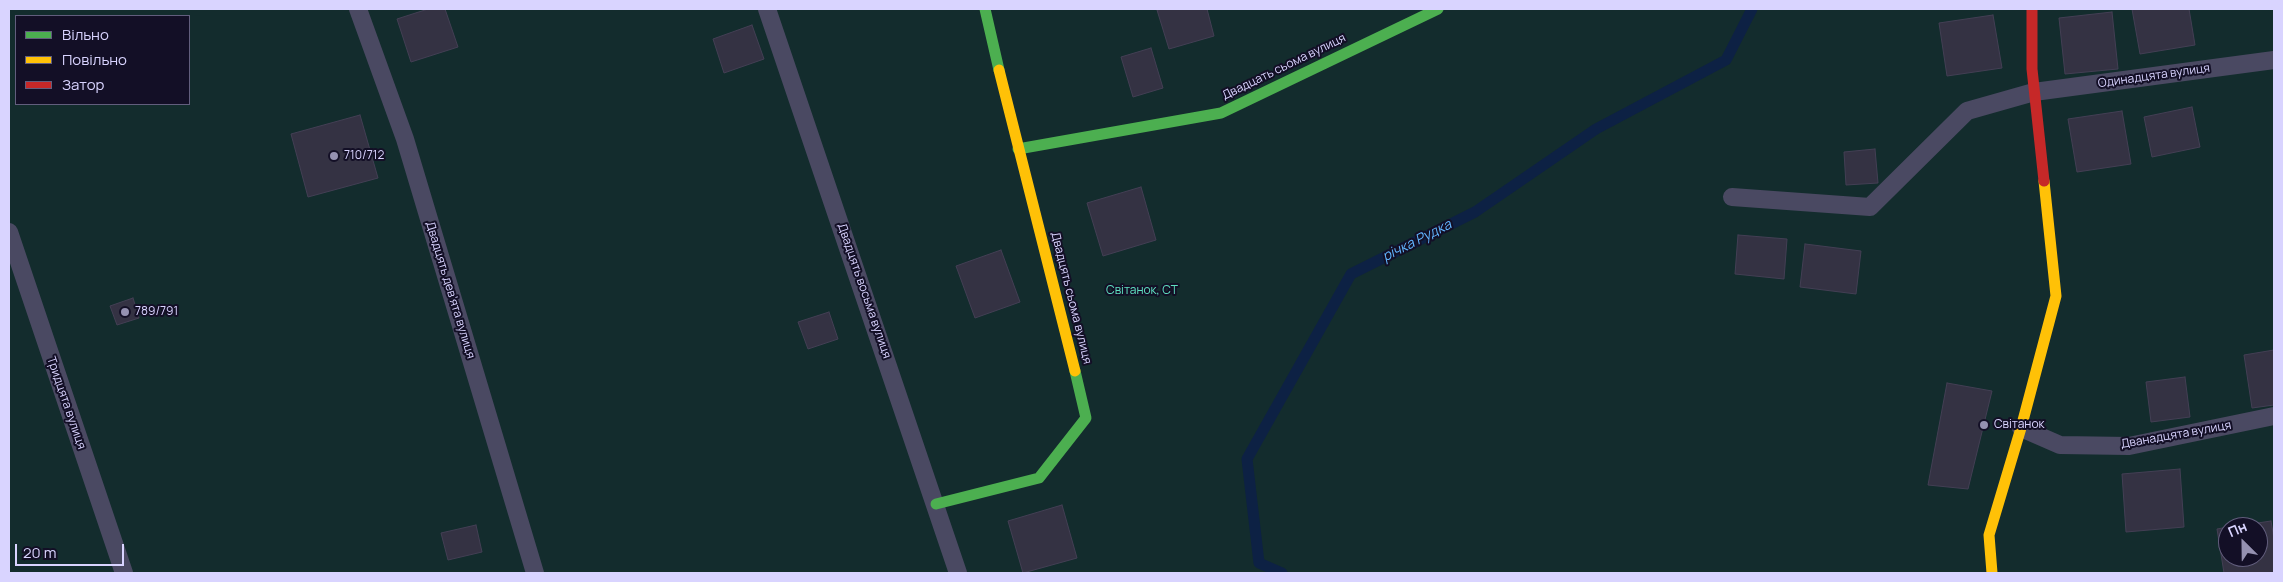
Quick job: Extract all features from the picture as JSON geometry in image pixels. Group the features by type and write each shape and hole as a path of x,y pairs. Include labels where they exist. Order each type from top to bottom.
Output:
{"street":[{"name":"Двадцять сьома вулиця","path":"936,504 1039,478 1086,418 1018,149 985,9"},
{"name":"Двадцать сьома вулиця","path":"1018,149 1221,113 1438,9"},
{"path":"1992,573 1989,535 2021,428 2056,296 2032,69 2032,9"}],"lane":[{"name":"Двадцять дев’ята вулиця","path":"358,9 405,140 535,573"},
{"name":"Двадцять восьма вулиця","path":"767,9 958,573"},
{"name":"Одинадцята вулиця","path":"1732,197 1870,207 1967,111 2034,92 2274,60"},
{"name":"Тридцята вулиця","path":"9,232 124,573"},
{"name":"Дванадцята вулиця","path":"2021,428 2060,445 2129,446 2274,416"}],"green space":[{"name":"Світанок, СТ","path":"9,9 2274,9 2274,573 9,573"}],"building":[{"path":"428,9 445,9 458,47 411,62 397,19"},
{"path":"1207,9 1214,36 1169,49 1157,10"},
{"path":"2132,9 2189,9 2195,45 2140,54"},
{"path":"2112,12 2118,69 2065,74 2059,18"},
{"path":"1993,15 2002,68 1947,76 1939,23"},
{"path":"752,25 764,59 724,73 713,39"},
{"path":"1151,48 1163,88 1133,97 1121,57"},
{"path":"2192,107 2200,147 2152,157 2144,117"},
{"path":"2122,111 2131,164 2077,172 2068,119"},
{"name":"710/712","path":"360,115 378,178 308,197 291,134"},
{"path":"1875,149 1878,183 1846,185 1844,152"},
{"path":"1141,187 1156,240 1103,256 1087,203"},
{"path":"1738,235 1787,239 1784,279 1735,274"},
{"path":"1805,244 1861,251 1856,294 1800,287"},
{"path":"1001,250 1020,302 975,318 956,266"},
{"name":"789/791","path":"133,298 139,318 117,325 110,306"},
{"path":"829,312 838,339 808,349 798,322"},
{"path":"2274,350 2274,405 2252,408 2244,355"},
{"path":"2185,377 2190,417 2151,422 2146,382"},
{"path":"1947,383 1992,391 1968,489 1928,485"},
{"path":"2180,469 2184,527 2126,532 2122,474"},
{"path":"1062,505 1077,558 1023,573 1008,521"},
{"path":"2268,521 2271,521 2274,539 2274,573 2224,573 2223,567 2268,567"},
{"path":"476,525 482,552 448,560 441,533"}],"waterway":[{"name":"річка Рудка","path":"1282,573 1259,563 1247,459 1351,274 1475,212 1596,129 1726,60 1752,9"}],"traffic: fast":[{"path":"985,9 999,70"},
{"path":"1018,149 1221,113 1438,9"},
{"path":"936,504 1039,478 1086,418 1075,371"}],"traffic: slow":[{"path":"999,70 1075,371"},
{"path":"1992,573 1989,535 2021,428 2056,296 2044,181"}],"traffic: jam":[{"path":"2032,9 2032,69 2044,181"}],"place":[{"name":"710/712","path":"334,156"},
{"name":"789/791","path":"125,312"},
{"name":"Світанок","path":"1984,425"}]}
